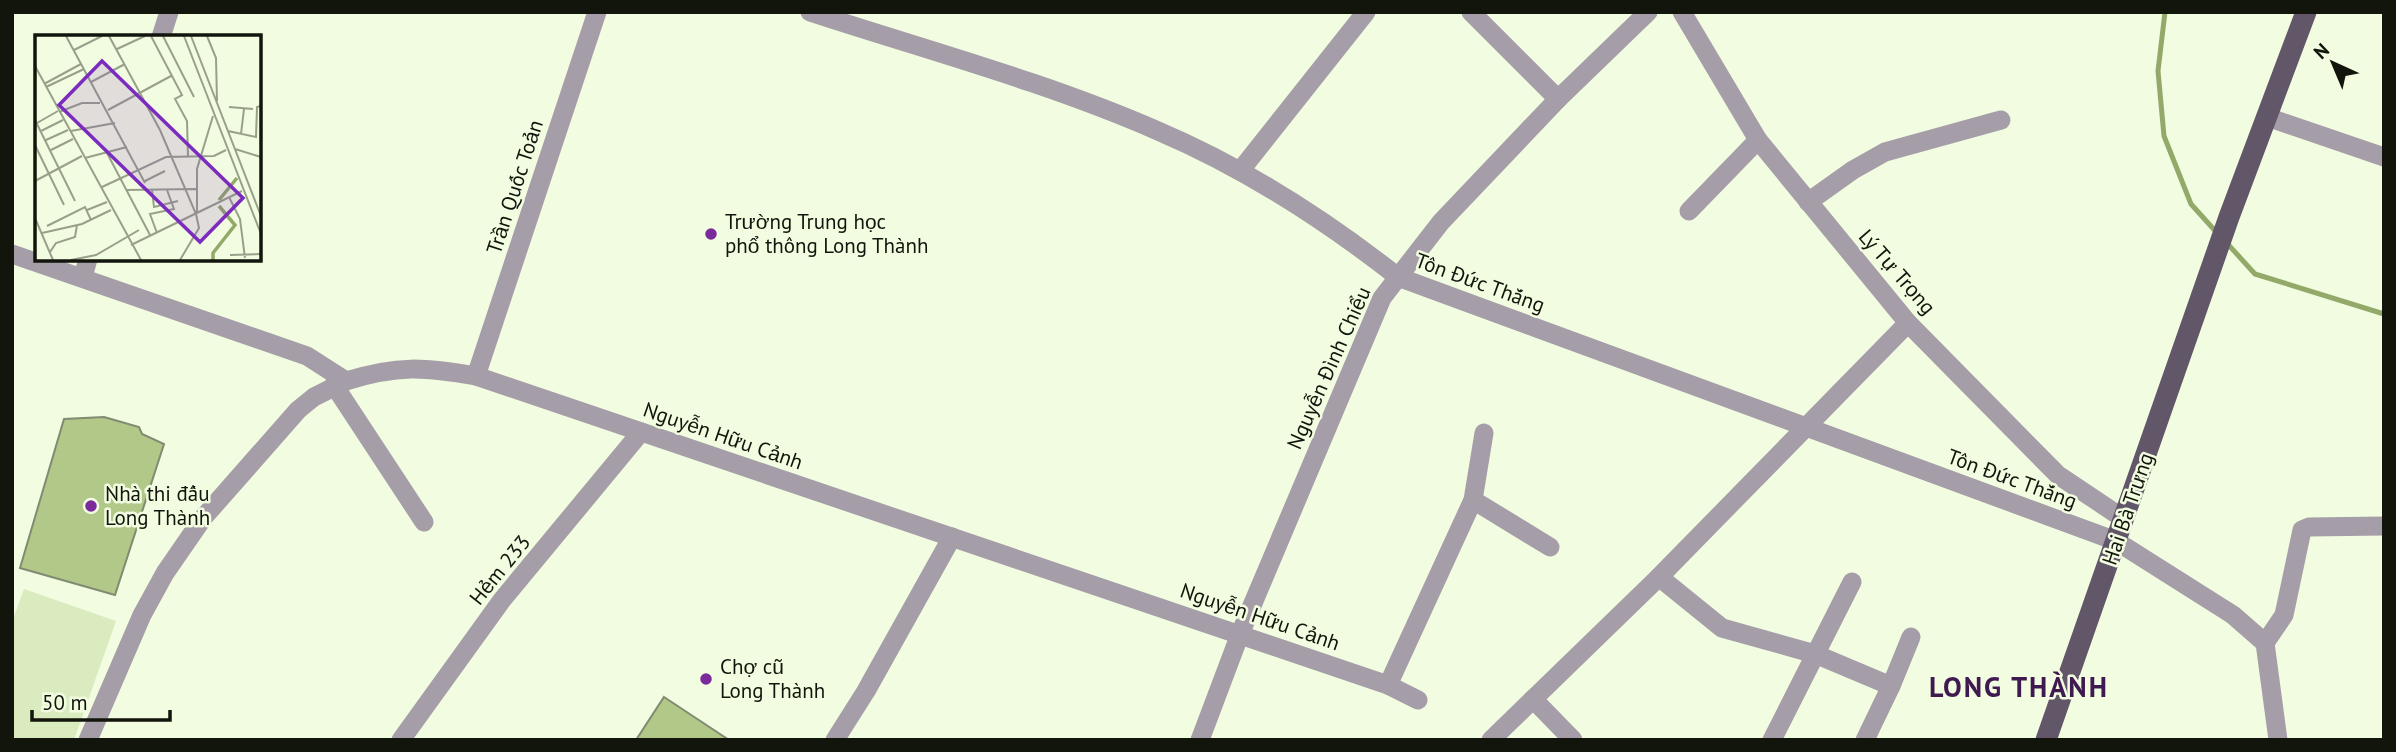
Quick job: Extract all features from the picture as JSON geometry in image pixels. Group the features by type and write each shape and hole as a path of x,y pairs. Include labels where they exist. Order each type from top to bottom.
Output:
{"main road":[{"path":"2267,117 2306,12"},
{"name":"Hai Bà Trưng","path":"2046,740 2229,217 2267,117"}],"street":[{"path":"162,35 169,12"},
{"name":"Trần Quốc Toản","path":"476,376 597,12"},
{"name":"Tôn Đức Thắng","path":"810,12 1098,106 1159,131 1240,171 1343,234 1398,277 2116,541"},
{"path":"1240,171 1366,12"},
{"path":"1471,12 1558,99"},
{"name":"Nguyễn Đình Chiểu","path":"1200,740 1240,634 1373,316 1398,277 1441,222 1558,99 1648,12"},
{"name":"Lý Tự Trọng","path":"1682,12 1758,140 1909,323 2058,475 2124,519"},
{"path":"2267,117 2384,157"},
{"path":"1808,202 1853,170 1885,152 2001,120"},
{"path":"1689,211 1758,140"},
{"path":"12,254 35,258"},
{"path":"48,261 85,268 307,356 340,383 424,522"},
{"path":"1491,740 1659,577 1909,323"},
{"name":"Nguyễn Hữu Cảnh","path":"88,740 142,615 186,540 247,466 298,411 340,383 383,369 425,367 476,376 1240,634 1388,685 1418,700"},
{"name":"Hẻm 233","path":"401,740 502,600 641,432"},
{"path":"1388,685 1473,500 1484,433"},
{"path":"1473,500 1550,547"},
{"path":"2265,643 2284,615 2302,530 2309,527 2384,526"},
{"path":"835,740 866,691 952,537"},
{"path":"2116,541 2233,615 2265,643 2278,740"},
{"path":"1659,577 1722,628 1815,654 1891,686"},
{"path":"1772,740 1852,582"},
{"path":"1865,740 1891,686 1910,637"},
{"path":"1533,699 1573,740"}],"green space":[{"path":"24,589 116,621 74,740 12,740 12,622"}],"building":[{"name":"Nhà thi đấu Long Thành","path":"104,417 139,427 142,434 164,444 115,595 20,568 64,419"},
{"path":"664,697 729,740 636,740"}],"waterway":[{"path":"2165,12 2158,71 2164,136 2191,204 2218,234"},
{"path":"2225,241 2255,274 2384,314"}],"place":[{"name":"Trường Trung học phổ thông Long Thành","path":"711,234"},
{"name":"Nhà thi đấu Long Thành","path":"91,506"},
{"name":"Chợ cũ Long Thành","path":"706,679"}],"district":[{"name":"LONG THÀNH","path":"2019,687"}]}
